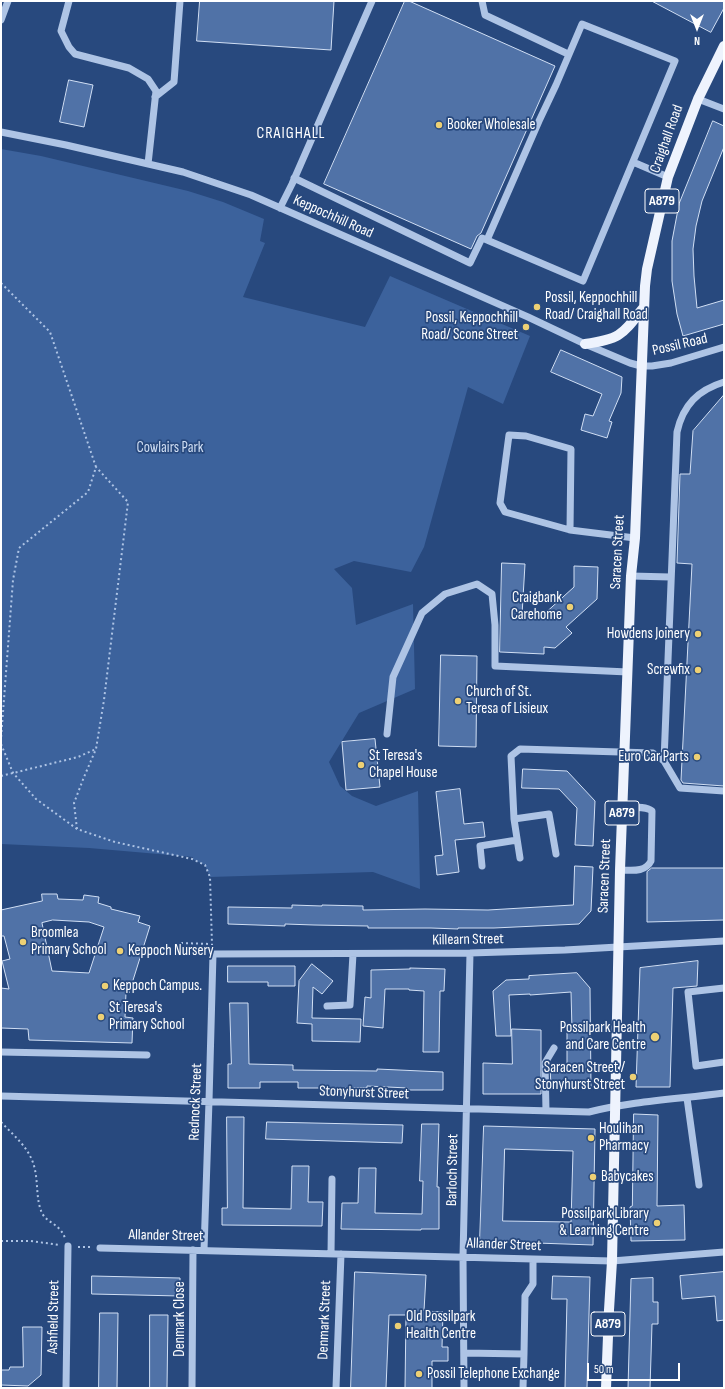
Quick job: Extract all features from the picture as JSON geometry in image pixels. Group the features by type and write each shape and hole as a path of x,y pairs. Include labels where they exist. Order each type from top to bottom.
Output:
{"main road":[{"name":"Craighall Road","path":"641,366 647,269 668,177 698,99 724,46"},
{"path":"585,344 606,341 619,336 644,307"},
{"name":"Saracen Street","path":"606,1388 612,1261 622,808 641,366"}],"street":[{"path":"1,20 8,1"},
{"path":"69,1 61,31 69,47 75,54 129,68 148,79 155,94 148,164"},
{"path":"155,94 174,82 180,1"},
{"path":"280,208 372,1"},
{"path":"482,1 485,15 568,54"},
{"path":"294,178 470,264 482,238 583,281 675,61 582,24 487,240"},
{"path":"698,99 724,108"},
{"name":"Keppochhill Road","path":"1,132 66,145 183,172 222,184 528,317 585,344 641,366"},
{"path":"633,162 668,177"},
{"name":"Possil Road","path":"641,366 671,363 724,347"},
{"path":"664,761 676,432 679,420 686,407 696,396 708,388 724,382"},
{"path":"570,530 571,449 526,436 509,435 500,503 505,512 570,530 634,538"},
{"path":"631,576 670,577"},
{"path":"387,734 393,677 422,613 445,594 477,584 492,594 495,625 495,666 628,672"},
{"path":"520,858 514,819 511,756 520,749 653,753 664,761 680,788 724,791"},
{"path":"620,870 641,870 648,867 651,861 652,811 645,808 622,808"},
{"path":"514,819 549,814 556,854"},
{"path":"482,866 480,846 517,840"},
{"name":"Killearn Street","path":"213,954 470,953 724,941"},
{"name":"Barloch Street","path":"464,1388 463,1257 470,953"},
{"name":"Rednock Street","path":"204,1250 213,954"},
{"path":"327,1006 350,1005 353,954"},
{"path":"724,988 688,992 696,1066 724,1062"},
{"path":"546,1111 545,1063 554,1048"},
{"path":"1,1052 147,1055"},
{"name":"Stonyhurst Street","path":"1,1096 589,1112 615,1106 724,1093"},
{"path":"686,1098 699,1185"},
{"path":"331,1254 332,1179"},
{"name":"Ashfield Street","path":"66,1388 68,1246"},
{"name":"Allander Street","path":"100,1248 612,1261 724,1252"},
{"name":"Denmark Close","path":"192,1388 193,1250"},
{"name":"Denmark Street","path":"336,1388 341,1254"},
{"path":"523,1388 525,1296 533,1284 533,1259"},
{"path":"464,1353 524,1354"}],"path":[{"path":"1,283 50,332 96,467 128,502 104,700 96,749 74,803 77,829"},
{"path":"1,739 13,580 19,548 88,492 96,467"},
{"path":"1,744 13,773 36,799 77,829 115,842 192,859 204,865 210,877 213,954"},
{"path":"1,776 78,757 96,749"},
{"path":"181,943 212,944"},
{"path":"1,1122 29,1152 35,1168 38,1195 43,1214 63,1231 68,1246"},
{"path":"1,1241 30,1241 100,1248"}],"green space":[{"name":"Cowlairs Park","path":"1,149 41,156 188,191 223,202 264,219 260,241 265,243 243,297 365,327 390,276 530,336 503,404 468,387 424,547 411,572 354,561 334,569 352,588 356,625 413,604 415,689 359,713 329,762 340,786 352,796 376,806 418,791 420,889 373,872 210,877 205,865 192,859 193,857 89,848 1,844"}],"building":[{"path":"200,1 334,1 331,50 197,41"},
{"name":"Booker Wholesale","path":"405,1 409,1 555,66 481,233 477,236 471,249 324,184"},
{"path":"652,1 724,1 724,8 711,32"},
{"path":"69,80 93,85 84,127 60,122"},
{"path":"713,121 724,126 724,147 702,201 696,226 693,249 694,276 697,308 724,300 724,324 683,336 677,314 672,281 672,241 679,204"},
{"path":"561,350 622,377 621,393 609,421 612,422 607,438 581,430 585,414 593,416 602,394 551,372"},
{"path":"724,395 724,786 683,783 681,780 692,564 677,563 680,474 690,474 693,431"},
{"name":"Craigbank Carehome","path":"502,563 525,564 522,615 542,616 574,587 574,566 598,567 597,599 566,627 572,633 555,648 544,647 544,654 500,652"},
{"name":"Church of St. Teresa of Lisieux","path":"441,655 477,656 476,747 439,746"},
{"name":"St Teresa's Chapel House","path":"375,739 380,787 346,790 342,742"},
{"path":"523,769 567,771 595,801 593,846 575,845 577,808 559,789 522,788"},
{"path":"460,789 464,824 483,822 485,837 455,840 459,872 437,875 435,856 443,855 436,792"},
{"path":"575,866 593,867 591,911 579,924 458,929 368,928 368,926 285,924 285,926 228,924 228,907 292,908 292,905 322,905 363,906 363,910 488,910 573,905"},
{"path":"652,868 724,868 724,920 647,922 647,872"},
{"path":"42,894 57,894 58,899 83,900 84,895 99,897 98,903 111,907 111,909 140,916 138,922 150,926 129,993 126,992 125,1017 133,1018 132,1043 29,1040 28,1029 1,1028 1,988 9,989 2,961 10,959 4,936 1,936 1,910 42,901","holes":["53,920 89,922 104,927 89,973 52,971 42,923"]},
{"name":"Possilpark Health and Care Centre","path":"698,961 697,986 673,988 670,1087 636,1087 640,968"},
{"path":"312,964 333,981 322,994 313,987 312,1018 361,1019 360,1042 312,1041 312,1024 297,1023 299,981"},
{"path":"228,966 295,966 295,986 268,986 268,982 228,982"},
{"path":"410,968 445,969 444,991 440,991 439,1052 423,1052 424,991 409,989 385,989 383,1028 363,1026 365,997 371,998 371,970"},
{"path":"577,973 590,988 591,1087 551,1088 550,1065 567,1065 567,1030 572,1030 571,992 509,995 511,1036 496,1036 493,991 506,980 529,979 529,976"},
{"path":"230,1003 248,1003 249,1064 293,1065 293,1070 377,1071 377,1069 443,1072 443,1090 408,1090 408,1088 367,1086 367,1088 298,1088 298,1082 260,1082 260,1088 228,1088 228,1064 231,1064"},
{"path":"512,1029 541,1030 541,1094 483,1094 483,1063 512,1064"},
{"path":"634,1114 658,1115 657,1206 684,1205 685,1240 631,1241 630,1207 632,1206"},
{"path":"227,1117 244,1117 243,1208 291,1209 292,1166 309,1166 308,1202 323,1202 322,1226 222,1225 222,1208 227,1208"},
{"path":"267,1122 403,1125 402,1143 266,1139"},
{"path":"422,1124 439,1124 437,1187 439,1187 439,1229 341,1229 342,1203 358,1203 359,1168 376,1168 375,1213 422,1214 423,1181 420,1181"},
{"path":"484,1126 595,1129 593,1245 480,1241","holes":["505,1149 573,1151 571,1222 503,1221"]},
{"name":"Old Possilpark Health Centre","path":"355,1272 426,1275 424,1311 443,1312 442,1347 448,1347 448,1361 432,1361 432,1388 405,1388 406,1315 389,1315 386,1388 351,1388"},
{"path":"724,1272 724,1320 717,1321 715,1296 682,1299 680,1276"},
{"path":"92,1276 180,1278 180,1296 92,1294"},
{"path":"553,1276 590,1277 587,1388 565,1388 567,1299 552,1299"},
{"path":"653,1278 653,1302 658,1302 658,1324 652,1324 650,1388 628,1388 631,1279"},
{"path":"100,1313 118,1313 117,1388 99,1388"},
{"path":"150,1315 168,1315 167,1388 150,1388"},
{"path":"23,1327 42,1327 41,1375 28,1386 1,1385 1,1370 9,1370 10,1367 23,1367"}],"place":[{"name":"Booker Wholesale","path":"439,125"},
{"name":"Possil, Keppochhill Road/ Craighall Road","path":"537,307"},
{"name":"Possil, Keppochhill Road/ Scone Street","path":"526,327"},
{"name":"Craigbank Carehome","path":"570,607"},
{"name":"Howdens Joinery","path":"698,634"},
{"name":"Screwfix","path":"698,670"},
{"name":"Church of St. Teresa of Lisieux","path":"458,701"},
{"name":"Euro Car Parts","path":"697,757"},
{"name":"St Teresa's Chapel House","path":"361,765"},
{"name":"Broomlea Primary School","path":"23,942"},
{"name":"Keppoch Nursery","path":"120,951"},
{"name":"Keppoch Campus.","path":"105,986"},
{"name":"St Teresa's Primary School","path":"101,1017"},
{"name":"Possilpark Health and Care Centre","path":"655,1037"},
{"name":"Saracen Street / Stonyhurst Street","path":"633,1077"},
{"name":"Houlihan Pharmacy","path":"591,1138"},
{"name":"Babycakes","path":"593,1177"},
{"name":"Possilpark Library & Learning Centre","path":"657,1223"},
{"name":"Old Possilpark Health Centre","path":"398,1326"},
{"name":"Possil Telephone Exchange","path":"419,1374"}],"district":[{"name":"CRAIGHALL","path":"291,134"}]}
